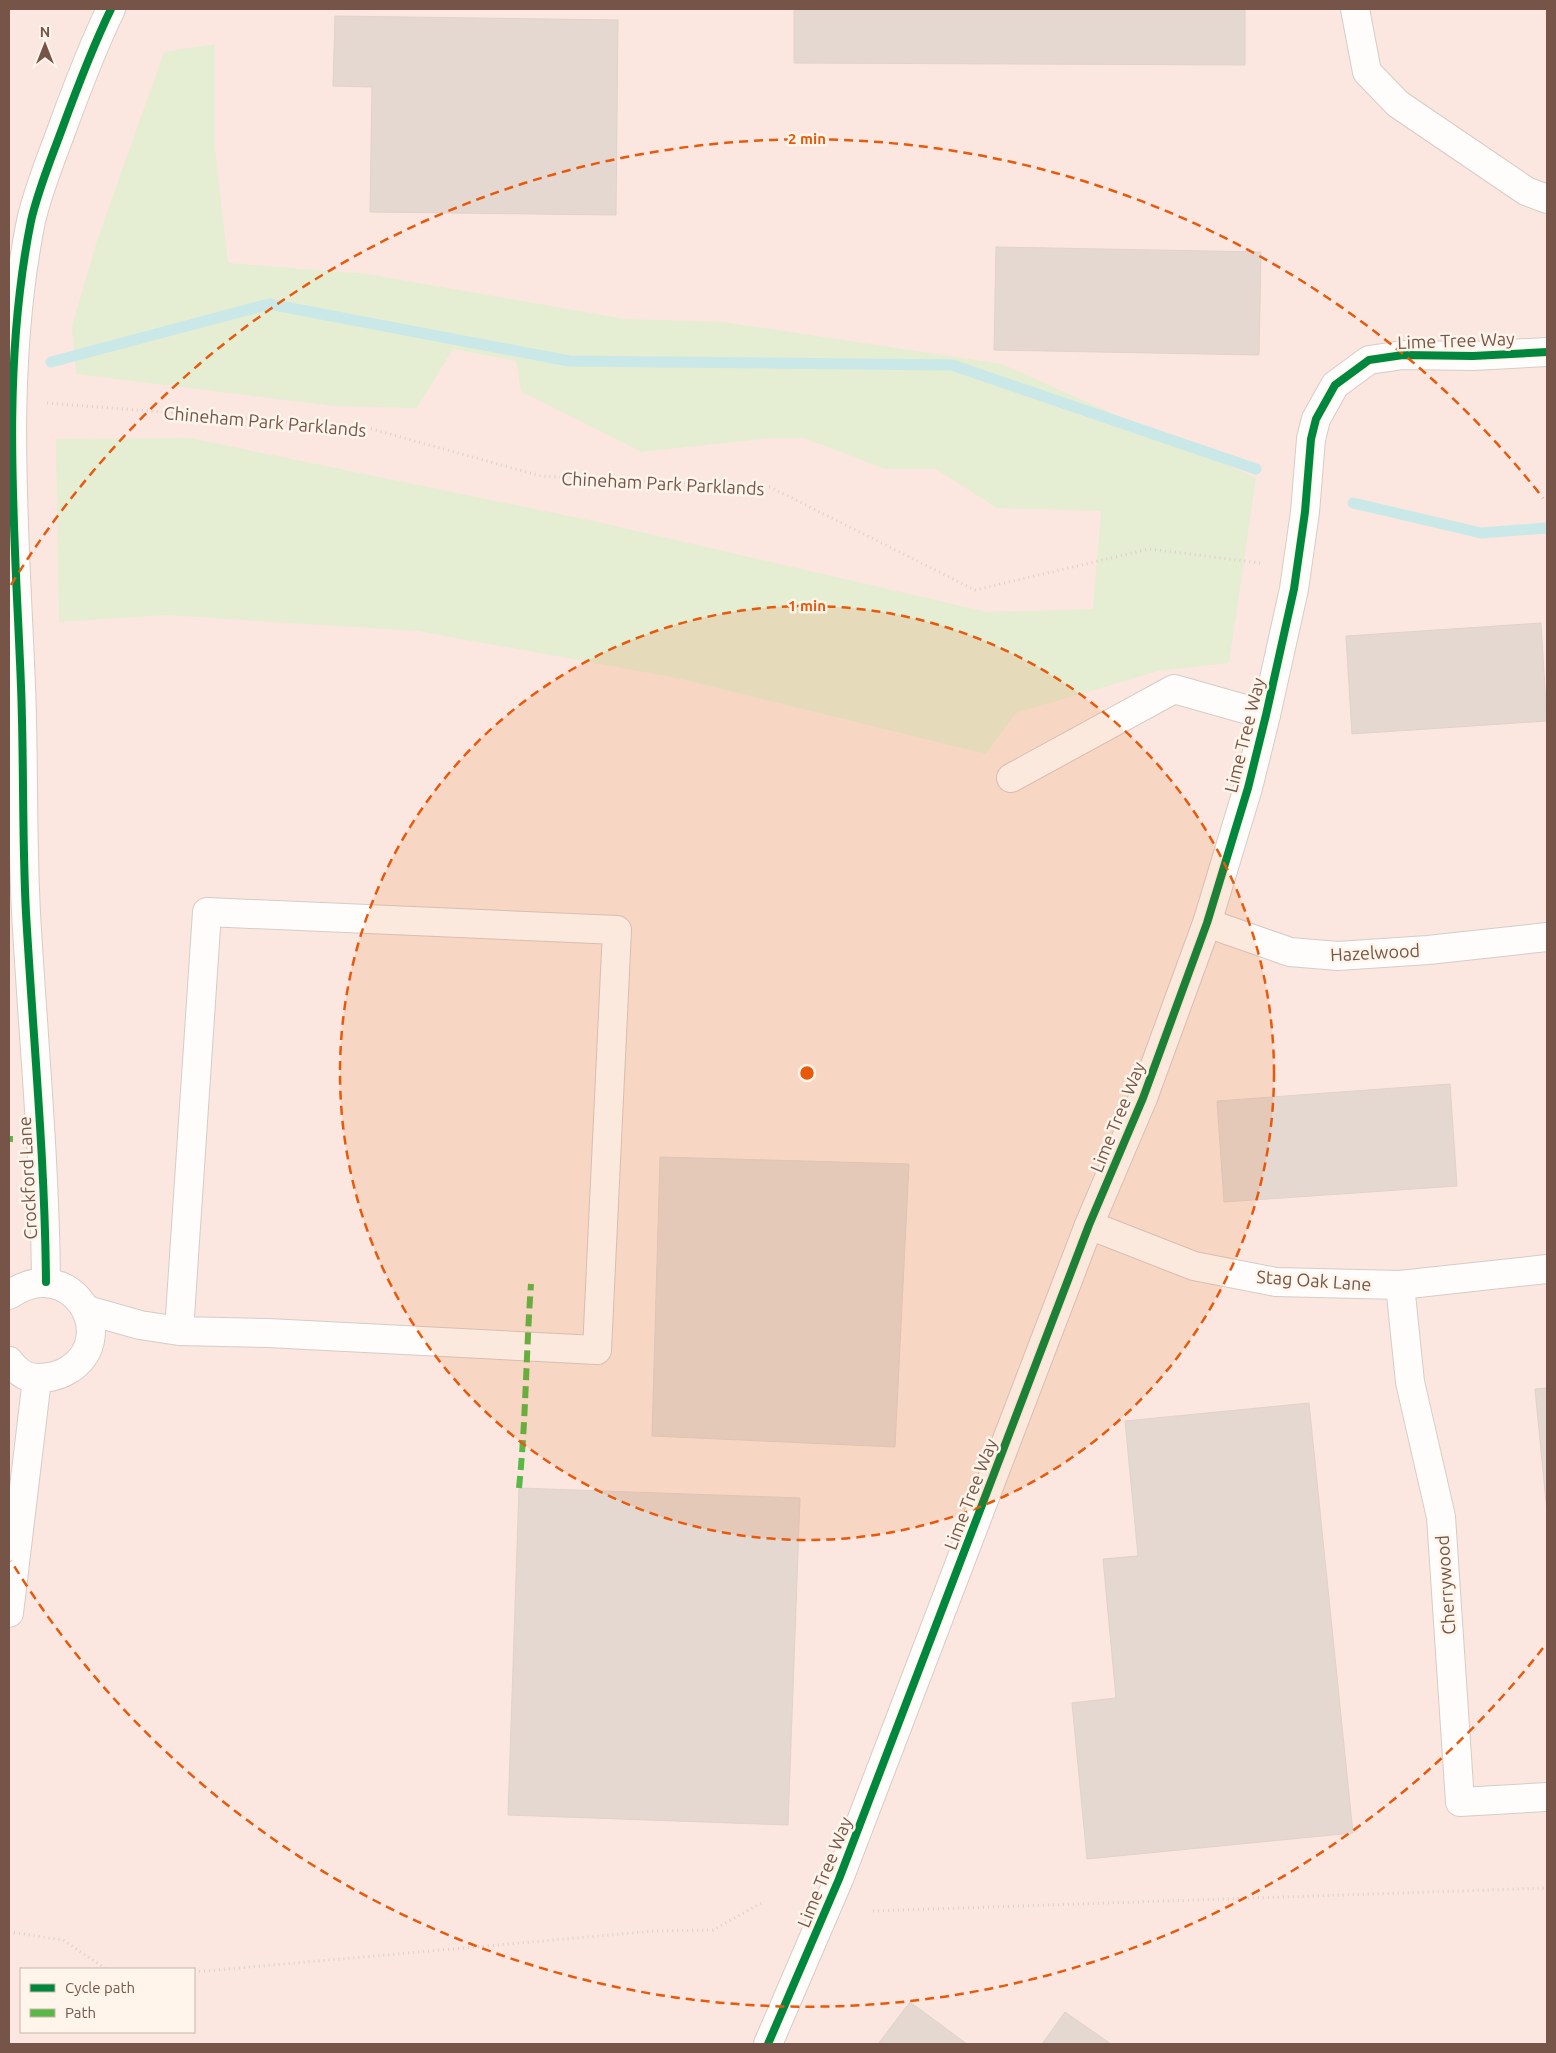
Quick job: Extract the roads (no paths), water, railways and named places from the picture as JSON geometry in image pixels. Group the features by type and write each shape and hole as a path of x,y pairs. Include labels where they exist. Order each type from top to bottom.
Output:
{"street":[{"name":"Crockford Lane","path":"46,1282 41,1136 26,909 23,728 12,475 12,386 16,330 32,216 49,163 92,49 111,9"},
{"path":"1355,9 1367,72 1398,104 1526,191 1547,199"},
{"name":"Lime Tree Way","path":"768,2044 840,1879 1089,1225 1143,1098 1207,923 1248,788 1294,589 1305,512 1311,439 1316,419 1336,385 1369,360 1403,355 1473,356 1547,352"},
{"path":"1011,778 1174,690 1266,715"},
{"path":"86,1310 140,1325 179,1330 597,1350 617,930 207,912 179,1330"},
{"name":"Hazelwood","path":"1207,923 1290,952 1338,956 1428,950 1547,937"},
{"name":"Stag Oak Lane","path":"1089,1225 1194,1266 1276,1282 1400,1285 1547,1269"},
{"path":"9,1295 21,1286 30,1283 46,1282 61,1285 75,1295 86,1310 91,1327 84,1355 77,1364 58,1376 37,1379 20,1374 9,1361"},
{"name":"Cherrywood","path":"1400,1285 1410,1382 1440,1517 1460,1802 1547,1797"},
{"path":"88,1344 140,1325"},
{"path":"9,1613 37,1379"}],"waterway":[{"path":"51,362 269,304 569,361 952,365 1256,469"},
{"path":"1353,503 1481,533 1547,528"}]}
